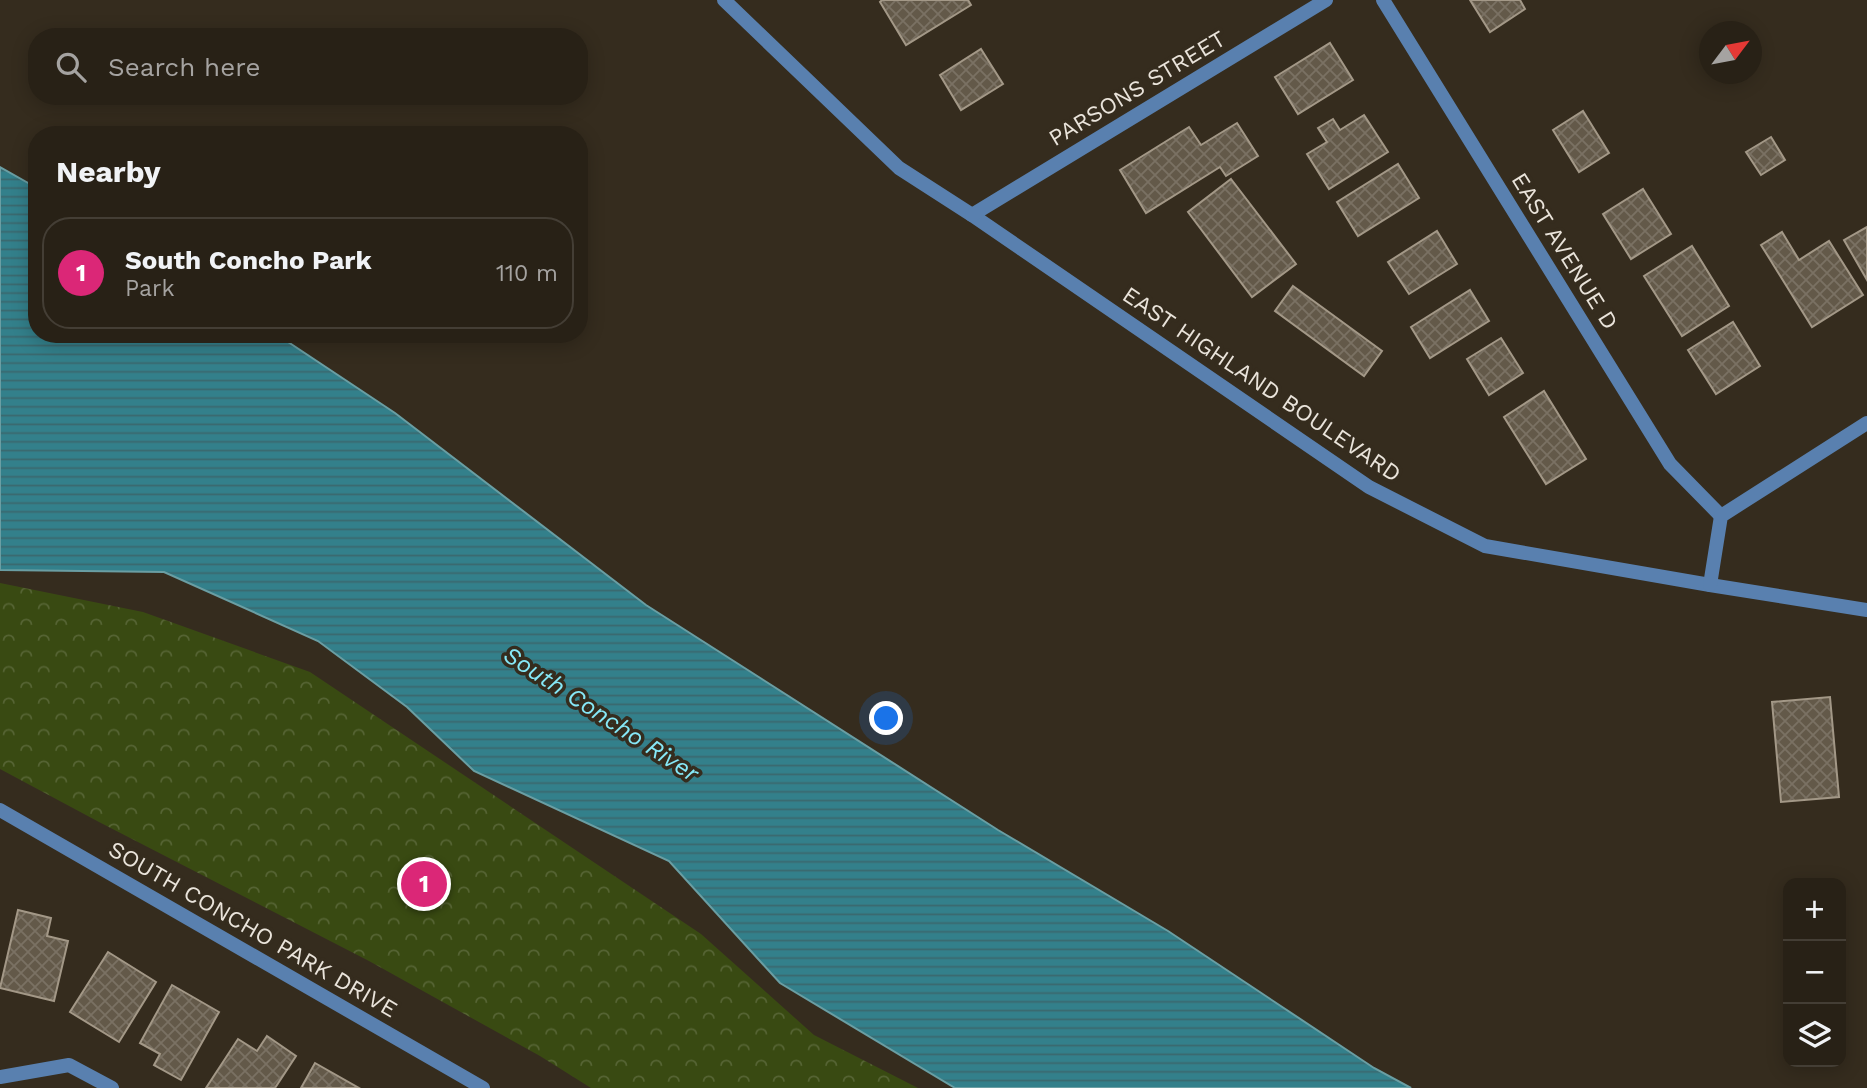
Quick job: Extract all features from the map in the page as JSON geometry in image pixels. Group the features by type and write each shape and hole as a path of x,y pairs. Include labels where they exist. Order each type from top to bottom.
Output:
{"street":[{"name":"EAST HIGHLAND BOULEVARD","path":"724,0 898,168 972,215 1369,487 1485,546 1867,610"},
{"name":"PARSONS STREET","path":"972,215 1326,0"},
{"name":"EAST AVENUE D","path":"1383,0 1670,464 1721,516"},
{"path":"1710,585 1721,516 1867,423"},
{"name":"SOUTH CONCHO PARK DRIVE","path":"0,810 483,1088"},
{"path":"0,1077 69,1065 111,1088"}],"green space":[{"path":"0,583 143,612 310,672 701,934 814,1035 918,1088 591,1088 540,1056 369,961 0,769"}],"water":[{"name":"South Concho River","path":"0,167 28,183 28,343 290,343 395,413 646,605 998,830 1168,931 1374,1068 1411,1088 955,1088 780,983 669,861 474,771 407,707 318,641 164,572 0,570"}],"building":[{"path":"968,0 971,5 906,45 880,2"},
{"path":"1470,0 1520,0 1525,9 1490,32"},
{"path":"1330,43 1353,80 1298,114 1275,77"},
{"path":"981,49 1003,84 961,110 940,75"},
{"path":"1583,111 1609,153 1579,172 1553,130"},
{"path":"1364,115 1388,152 1329,189 1307,154 1327,142 1318,128 1333,119 1340,130"},
{"path":"1237,123 1258,156 1226,176 1220,167 1146,213 1120,170 1189,127 1201,145"},
{"path":"1771,137 1785,160 1761,175 1746,152"},
{"path":"1398,164 1419,198 1358,236 1337,202"},
{"path":"1231,179 1296,264 1252,297 1188,212"},
{"path":"1643,189 1671,234 1631,259 1603,214"},
{"path":"1867,227 1867,280 1844,240"},
{"path":"1437,231 1457,264 1409,294 1388,262"},
{"path":"1782,232 1799,260 1829,241 1863,295 1812,327 1761,245"},
{"path":"1692,246 1729,306 1682,336 1644,276"},
{"path":"1293,286 1382,351 1364,376 1275,311"},
{"path":"1470,290 1489,321 1430,358 1411,327"},
{"path":"1733,322 1760,366 1716,394 1688,350"},
{"path":"1501,338 1523,373 1489,395 1467,359"},
{"path":"1544,391 1586,459 1546,484 1504,417"},
{"path":"1830,697 1839,797 1781,802 1772,702"},
{"path":"18,910 51,918 47,936 68,941 54,1001 0,988"},
{"path":"108,952 156,982 119,1042 70,1012"},
{"path":"172,985 219,1012 181,1080 154,1065 160,1054 140,1043"},
{"path":"267,1036 296,1056 275,1088 206,1088 238,1039 257,1051"},
{"path":"315,1063 359,1088 301,1088"}],"place":[{"name":"South Concho Park","path":"424,884"}]}
